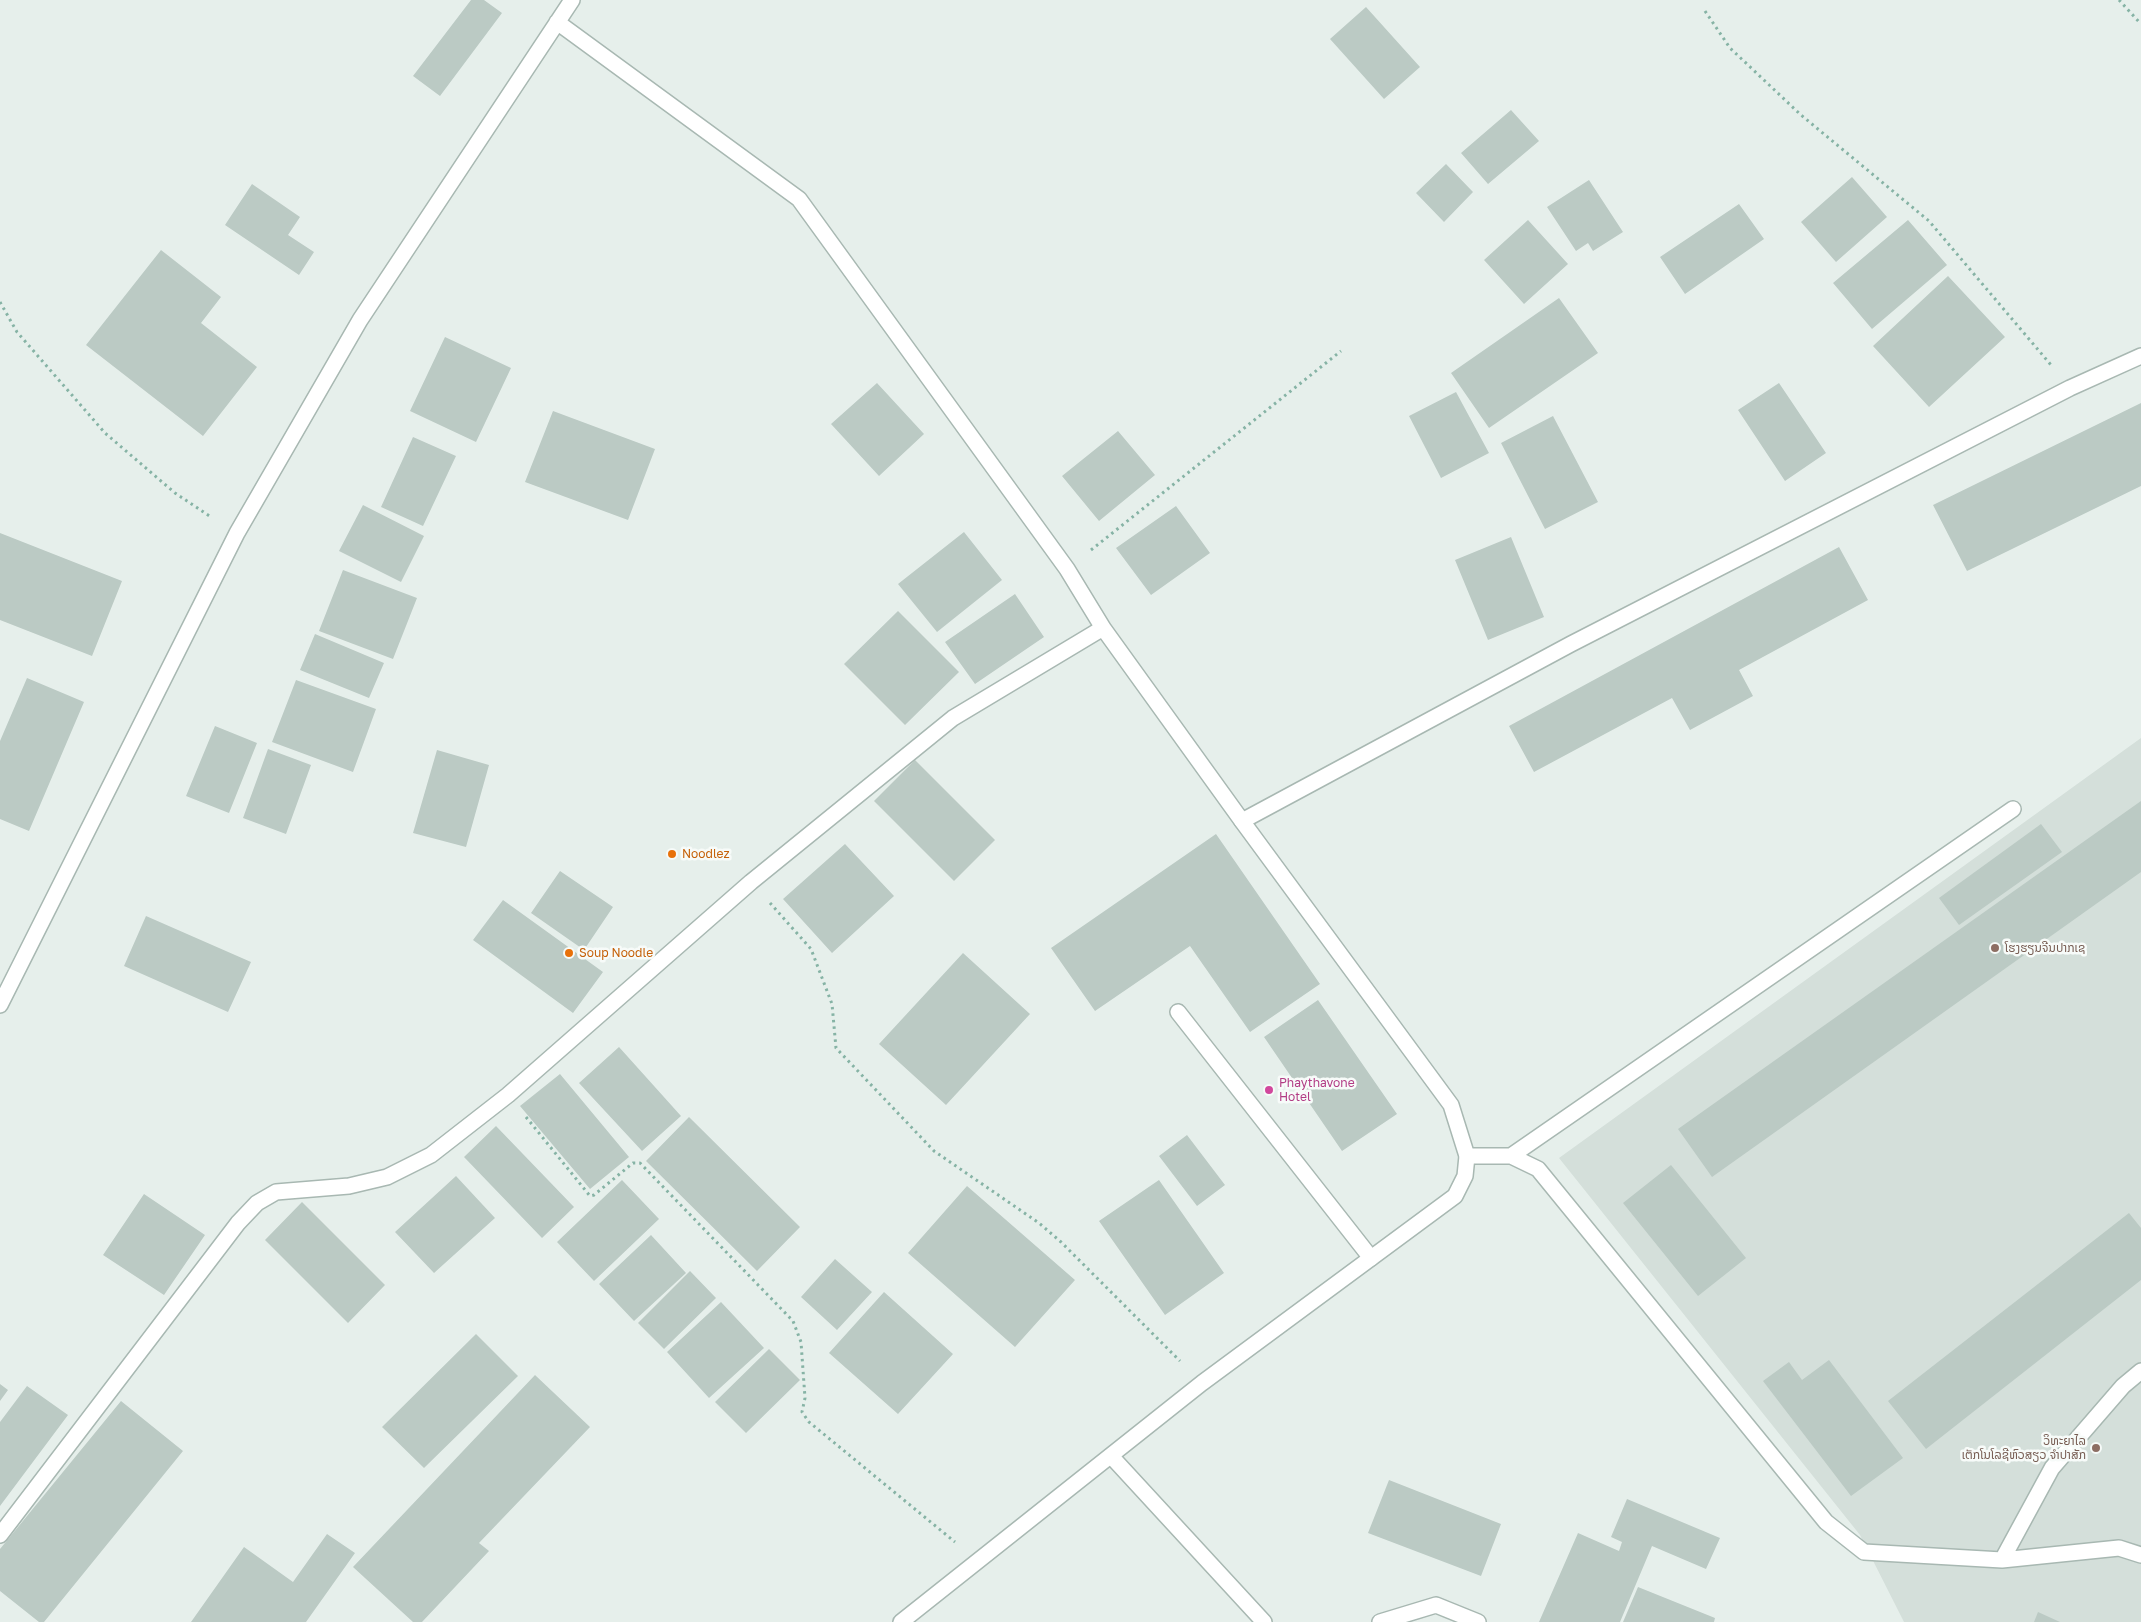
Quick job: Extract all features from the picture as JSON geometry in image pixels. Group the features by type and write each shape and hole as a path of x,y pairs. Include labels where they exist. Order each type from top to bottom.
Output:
{"street":[{"path":"0,1005 237,534 360,320 572,0"},
{"path":"557,22 799,199 1067,569 1103,628 1242,821 1451,1104 1467,1156 1466,1176 1455,1196 1202,1383 901,1622"},
{"path":"1242,821 1571,644 2070,388 2141,356"},
{"path":"0,1535 232,1231 257,1203 276,1192 349,1186 387,1177 431,1155 508,1095 751,882 953,718 1103,628"},
{"path":"1511,1156 2013,809"},
{"path":"1178,1012 1371,1258"},
{"path":"1467,1156 1511,1156 1538,1169 1826,1522 1864,1552 2002,1560 2118,1548 2141,1555"},
{"path":"2002,1560 2052,1468 2123,1386 2141,1371"},
{"path":"1111,1456 1264,1622"},
{"path":"1380,1622 1436,1605 1478,1622"}],"path":[{"path":"2119,0 2141,24"},
{"path":"1705,11 1730,48 1794,109 1929,221 2070,388"},
{"path":"0,302 16,332 105,433 175,493 237,534"},
{"path":"1067,569 1341,351"},
{"path":"751,882 811,949 832,1004 836,1048 934,1151 1039,1223 1061,1242 1202,1383"},
{"path":"508,1095 590,1196 594,1195 633,1163 640,1163 793,1321 801,1342 805,1398 802,1412 808,1422 978,1562"}],"shaded area":[{"name":"ໂຮງຮຽນຈີນປາກເຊ","path":"2141,738 2141,1622 1904,1622 1860,1535 1559,1158"}],"building":[{"path":"471,0 484,0 502,13 440,96 413,76"},
{"path":"1366,7 1420,67 1384,99 1330,39"},
{"path":"1511,110 1539,141 1488,184 1461,153"},
{"path":"1446,164 1473,192 1444,222 1416,193"},
{"path":"1852,177 1887,217 1836,262 1801,222"},
{"path":"1589,180 1623,232 1593,251 1588,243 1576,251 1547,207"},
{"path":"252,184 300,217 288,235 314,252 299,275 225,225"},
{"path":"1739,204 1764,239 1685,294 1660,257"},
{"path":"1528,220 1568,264 1524,304 1484,260"},
{"path":"1908,220 1947,265 1872,329 1833,283"},
{"path":"161,250 221,297 201,323 257,367 203,436 86,345"},
{"path":"1948,276 2005,337 1929,407 1873,346"},
{"path":"1559,298 1598,353 1489,428 1451,373"},
{"path":"445,337 511,368 476,442 410,411"},
{"path":"877,383 924,434 879,476 831,424"},
{"path":"1779,383 1826,453 1785,481 1738,410"},
{"path":"1456,392 1489,453 1441,478 1409,416"},
{"path":"2141,403 2141,486 1967,571 1933,505"},
{"path":"553,411 655,449 628,520 525,482"},
{"path":"1553,416 1598,502 1545,529 1501,443"},
{"path":"1118,431 1155,475 1099,521 1062,476"},
{"path":"413,437 456,456 423,526 381,507"},
{"path":"363,505 424,536 401,582 339,551"},
{"path":"1176,506 1210,553 1151,595 1116,548"},
{"path":"964,532 1002,580 937,632 898,584"},
{"path":"0,533 122,581 92,656 0,620"},
{"path":"1511,537 1544,617 1488,640 1455,560"},
{"path":"1839,547 1868,600 1739,670 1753,696 1690,730 1672,698 1534,772 1509,726"},
{"path":"343,570 417,598 393,659 319,631"},
{"path":"1015,594 1044,637 975,684 945,642"},
{"path":"898,611 959,672 905,725 844,664"},
{"path":"315,634 384,663 369,698 300,670"},
{"path":"27,678 84,702 29,831 0,819 0,741"},
{"path":"296,680 376,709 353,772 272,742"},
{"path":"215,726 257,743 229,813 186,796"},
{"path":"268,749 311,765 286,834 243,818"},
{"path":"437,750 489,765 466,847 413,833"},
{"path":"915,760 995,840 954,881 874,801"},
{"path":"2141,801 2141,872 1712,1177 1678,1129"},
{"path":"2041,824 2062,852 1959,925 1939,898"},
{"path":"1216,834 1320,984 1250,1032 1190,946 1095,1011 1051,948"},
{"path":"845,844 894,896 832,953 783,899"},
{"path":"560,871 613,907 584,950 531,913"},
{"path":"503,900 603,972 573,1013 473,940"},
{"path":"146,916 251,962 228,1012 124,966"},
{"path":"963,953 1030,1014 946,1105 879,1044"},
{"path":"1318,1000 1397,1114 1342,1151 1264,1037"},
{"path":"619,1047 681,1116 642,1151 579,1083"},
{"path":"560,1074 629,1157 590,1189 520,1106"},
{"path":"689,1117 800,1227 757,1271 646,1161"},
{"path":"496,1126 574,1207 542,1238 464,1157"},
{"path":"1187,1135 1225,1185 1197,1206 1159,1156"},
{"path":"1671,1165 1746,1258 1698,1296 1623,1203"},
{"path":"456,1176 495,1218 434,1273 395,1232"},
{"path":"622,1180 659,1219 594,1281 557,1242"},
{"path":"1159,1180 1224,1273 1165,1315 1099,1221"},
{"path":"967,1186 1075,1280 1015,1347 908,1253"},
{"path":"144,1194 205,1235 164,1295 103,1255"},
{"path":"302,1202 385,1285 348,1323 265,1240"},
{"path":"2129,1213 2141,1228 2141,1280 1926,1449 1888,1401"},
{"path":"651,1235 686,1273 634,1321 599,1284"},
{"path":"835,1259 872,1292 837,1330 801,1297"},
{"path":"690,1271 716,1298 664,1349 638,1323"},
{"path":"884,1292 953,1354 898,1414 829,1353"},
{"path":"721,1302 764,1348 709,1398 667,1352"},
{"path":"476,1334 518,1376 424,1468 382,1427"},
{"path":"769,1349 800,1380 746,1433 715,1402"},
{"path":"1829,1360 1903,1458 1851,1496 1763,1381 1789,1362 1802,1380"},
{"path":"535,1375 590,1427 479,1543 489,1551 422,1622 413,1622 353,1567"},
{"path":"0,1384 8,1390 0,1401"},
{"path":"27,1386 68,1415 0,1506 0,1422"},
{"path":"121,1401 183,1451 44,1622 39,1622 0,1591 0,1549"},
{"path":"1389,1480 1501,1524 1481,1576 1368,1533"},
{"path":"1627,1499 1720,1538 1706,1569 1652,1546 1620,1622 1539,1622 1578,1533 1619,1551 1622,1542 1611,1537"},
{"path":"327,1534 355,1553 306,1622 191,1622 244,1547 293,1582"},
{"path":"1638,1587 1715,1618 1714,1622 1623,1622"},
{"path":"2038,1612 2060,1622 2034,1622"}],"place":[{"name":"Noodlez","path":"672,854"},
{"name":"ໂຮງຮຽນຈີນປາກເຊ","path":"1995,948"},
{"name":"Soup Noodle","path":"569,953"},
{"name":"Phaythavone Hotel","path":"1269,1090"},
{"name":"ວິທະຍາໄລ ເຕັກໂນໂລຊີຫົວສຽວ ຈຳປາສັກ","path":"2096,1448"}]}
